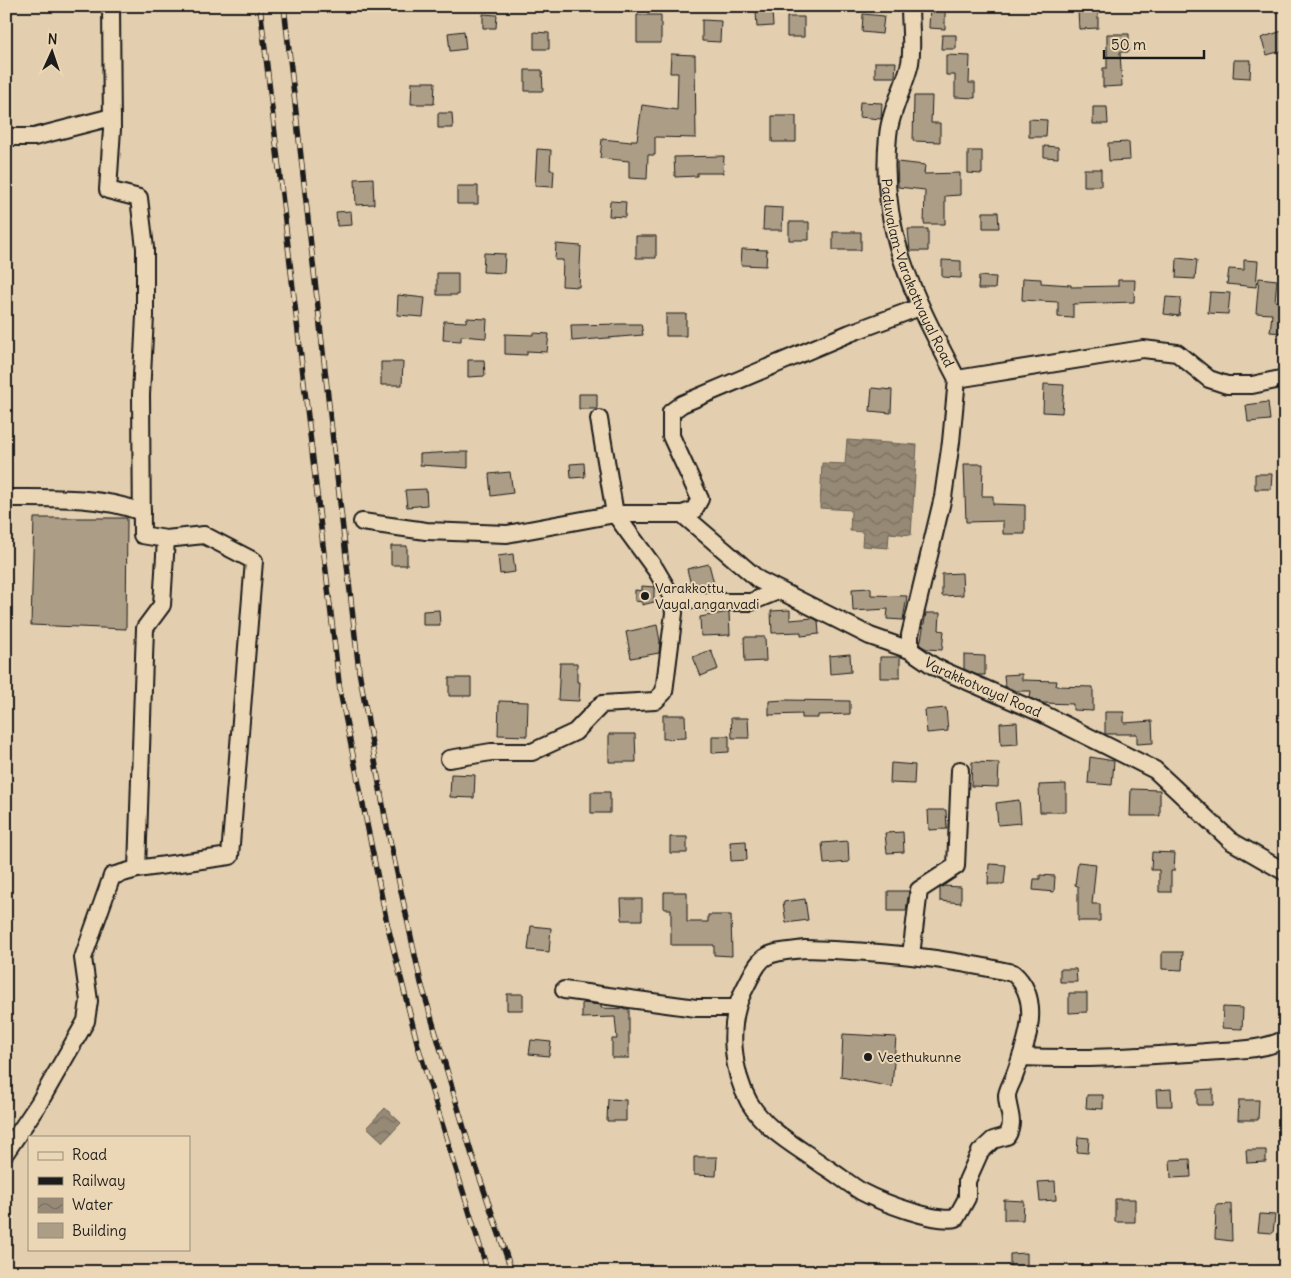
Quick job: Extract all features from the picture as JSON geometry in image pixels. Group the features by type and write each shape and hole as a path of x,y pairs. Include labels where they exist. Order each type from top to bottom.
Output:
{"street":[{"path":"6,1152 39,1103 86,1021 89,1001 83,958 112,876 137,869 230,856 231,846 254,561 204,535 166,539 142,535 141,395 145,316 145,248 138,198 108,190 112,117 111,6"},
{"name":"Paduvalam-Varakottvayal Road","path":"910,6 910,62 888,134 887,202 902,262 920,307 957,379 1144,349 1177,352 1209,379 1227,385 1252,385 1285,378"},
{"path":"6,137 34,137 112,117"},
{"path":"362,522 426,531 507,534 615,514 682,514 694,510 700,499 671,436 671,412 682,404 833,340 920,307"},
{"name":"Varakkotvayal Road","path":"957,379 943,497 910,635 910,650 935,667 1043,714 1155,770 1231,841 1285,872"},
{"path":"449,758 492,752 532,752 575,732 602,704 654,701 664,692 674,613 672,597 656,570 615,514 599,419"},
{"path":"6,498 68,498 121,504 142,512"},
{"path":"682,514 759,580 870,636 910,650"},
{"path":"137,869 145,628 162,605 166,539"},
{"path":"672,597 712,602 751,602 778,591"},
{"path":"911,955 919,890 956,866 960,770"},
{"path":"805,949 880,951 911,955 1013,973 1022,981 1029,993 1028,1035 1007,1094 1012,1128 1008,1136 993,1140 980,1152 967,1181 967,1198 962,1210 956,1218 947,1220 896,1206 862,1192 767,1126 750,1103 737,1074 734,1042 736,1008 757,965 769,953 805,949"},
{"path":"564,990 696,1008 736,1008"},
{"path":"1021,1056 1124,1057 1243,1049 1285,1040"}],"water":[{"path":"847,440 917,445 911,535 889,533 888,548 862,546 863,532 850,531 851,510 820,508 822,463 845,464"},
{"path":"385,1108 401,1123 383,1142 367,1127"}],"building":[{"path":"930,6 945,6 945,29 929,28"},
{"path":"1078,10 1098,10 1098,28 1079,29"},
{"path":"772,11 773,26 757,27 756,12"},
{"path":"483,14 497,15 496,28 483,28"},
{"path":"863,14 884,16 882,34 862,32"},
{"path":"637,15 661,15 661,43 637,43"},
{"path":"787,17 804,17 804,37 787,37"},
{"path":"702,20 721,21 720,42 702,41"},
{"path":"1285,30 1285,50 1267,55 1261,38"},
{"path":"464,31 466,49 450,51 448,33"},
{"path":"534,32 549,33 549,49 534,49"},
{"path":"1107,34 1129,34 1129,52 1120,52 1122,86 1103,87 1103,68 1107,68"},
{"path":"942,35 956,35 956,49 941,49"},
{"path":"671,54 695,55 696,138 655,137 655,155 648,155 647,179 629,178 629,161 600,158 602,139 631,142 631,140 637,140 642,105 677,110 678,73 670,73"},
{"path":"946,55 970,56 969,83 975,83 975,98 955,97 955,75 946,75"},
{"path":"1234,60 1251,60 1250,78 1233,77"},
{"path":"875,62 896,62 895,77 875,77"},
{"path":"525,70 542,70 543,91 525,91"},
{"path":"412,82 435,82 434,104 411,104"},
{"path":"914,96 932,96 931,123 940,123 940,142 913,141"},
{"path":"860,102 882,103 881,119 859,117"},
{"path":"1093,107 1107,107 1108,124 1093,124"},
{"path":"438,113 452,113 453,128 438,128"},
{"path":"772,116 796,116 796,142 772,142"},
{"path":"1029,119 1047,120 1046,137 1029,137"},
{"path":"1129,142 1130,160 1109,161 1108,143"},
{"path":"1044,146 1058,147 1058,158 1044,157"},
{"path":"537,149 551,150 550,170 554,170 553,187 535,186"},
{"path":"968,151 982,151 982,174 968,173"},
{"path":"724,156 723,173 697,173 697,176 675,177 674,157"},
{"path":"897,162 925,165 924,174 960,173 960,195 945,196 945,224 924,224 925,190 898,187"},
{"path":"1084,169 1101,169 1101,186 1084,186"},
{"path":"373,178 374,204 356,205 355,179"},
{"path":"457,186 478,186 478,204 457,204"},
{"path":"610,201 626,202 625,217 609,216"},
{"path":"764,207 783,208 782,230 763,230"},
{"path":"351,211 352,225 337,226 336,212"},
{"path":"983,212 998,212 999,228 983,228"},
{"path":"789,222 809,222 809,240 789,240"},
{"path":"908,229 928,229 928,251 910,251"},
{"path":"833,232 861,232 861,250 833,250"},
{"path":"636,236 656,236 656,258 636,258"},
{"path":"556,244 581,246 579,287 562,286 563,260 555,260"},
{"path":"742,249 767,250 766,266 741,265"},
{"path":"484,253 505,254 504,273 483,272"},
{"path":"1177,258 1197,260 1195,279 1176,278"},
{"path":"942,260 961,261 961,278 942,277"},
{"path":"1244,260 1258,261 1256,287 1227,284 1229,269 1244,270"},
{"path":"437,273 458,273 458,295 437,295"},
{"path":"979,276 996,277 995,289 978,289"},
{"path":"1023,278 1041,279 1041,283 1071,285 1071,287 1118,286 1118,280 1135,280 1134,302 1073,304 1073,318 1058,317 1058,302 1022,300"},
{"path":"1259,278 1277,280 1275,301 1285,302 1285,333 1270,332 1272,314 1256,313"},
{"path":"1210,292 1230,293 1228,314 1208,313"},
{"path":"398,295 425,298 423,317 397,315"},
{"path":"1166,297 1181,298 1179,316 1164,314"},
{"path":"666,314 686,314 686,336 666,336"},
{"path":"467,318 487,319 486,338 461,336 461,341 443,340 444,321 466,322"},
{"path":"641,324 643,335 572,341 571,325"},
{"path":"533,333 549,334 547,352 527,351 527,355 505,354 505,334 533,335"},
{"path":"468,360 484,360 485,376 468,377"},
{"path":"381,362 403,362 402,385 381,385"},
{"path":"1044,384 1064,385 1062,413 1043,412"},
{"path":"872,388 892,390 891,413 870,411"},
{"path":"579,394 597,394 597,409 579,409"},
{"path":"1268,402 1270,420 1248,422 1246,405"},
{"path":"468,452 468,468 420,465 420,454"},
{"path":"584,463 585,477 571,478 570,464"},
{"path":"964,464 983,464 982,496 993,496 993,504 1025,505 1025,534 1003,534 1003,521 966,522"},
{"path":"510,472 513,493 491,496 489,474"},
{"path":"1255,474 1272,474 1271,489 1255,489"},
{"path":"426,489 427,505 407,507 405,490"},
{"path":"34,518 127,518 126,629 31,625"},
{"path":"391,546 407,546 407,565 391,565"},
{"path":"513,554 515,572 500,574 498,556"},
{"path":"709,564 715,588 703,591 692,589 687,569"},
{"path":"962,573 963,595 942,596 942,574"},
{"name":"Varakkottu Vayal anganvadi","path":"642,586 654,587 654,602 642,605 642,602 635,601 635,590 642,591"},
{"path":"871,588 871,595 907,596 903,620 887,619 888,609 853,611 852,589"},
{"path":"439,610 440,625 423,625 423,611"},
{"path":"790,610 790,620 813,618 818,621 819,634 801,636 801,632 772,633 771,611"},
{"path":"729,612 730,635 701,636 700,617"},
{"path":"926,613 940,613 939,630 944,631 942,650 927,649 920,645"},
{"path":"657,625 660,641 659,653 631,658 626,632"},
{"path":"744,637 765,637 766,661 745,662"},
{"path":"711,650 718,669 701,676 693,657"},
{"path":"850,654 851,672 830,674 829,656"},
{"path":"964,655 985,656 985,675 977,675 964,669"},
{"path":"880,657 900,657 900,678 880,678"},
{"path":"560,663 577,663 577,682 580,682 579,701 558,700"},
{"path":"1022,674 1022,680 1057,681 1056,686 1093,687 1093,711 1073,710 1073,704 1043,703 1030,698 1031,691 1016,691 1005,686 1004,675"},
{"path":"449,678 471,678 471,696 449,696"},
{"path":"499,701 528,702 527,736 498,735"},
{"path":"769,701 850,701 850,714 818,715 818,718 802,718 802,714 769,715"},
{"path":"946,708 948,731 927,733 925,710"},
{"path":"1105,712 1124,712 1124,723 1152,721 1153,743 1137,744 1137,734 1105,734"},
{"path":"663,715 685,715 686,738 663,739"},
{"path":"731,718 748,718 749,738 732,738"},
{"path":"1017,722 1018,744 1001,745 1000,723"},
{"path":"609,734 635,734 636,762 609,762"},
{"path":"712,736 729,736 729,752 712,753"},
{"path":"1090,757 1114,761 1112,785 1088,783"},
{"path":"972,762 999,763 998,787 971,786"},
{"path":"891,763 915,765 914,784 890,783"},
{"path":"451,774 475,775 474,798 450,797"},
{"path":"1066,784 1066,812 1040,812 1039,785"},
{"path":"1131,789 1160,790 1160,816 1130,816"},
{"path":"591,792 610,792 610,813 591,813"},
{"path":"1019,800 1021,823 998,825 996,803"},
{"path":"928,810 946,810 947,829 929,830"},
{"path":"903,832 904,852 887,853 885,833"},
{"path":"670,837 687,837 687,853 670,853"},
{"path":"746,841 747,860 731,861 730,842"},
{"path":"848,841 849,862 824,864 822,843"},
{"path":"1152,852 1175,853 1174,871 1171,871 1171,892 1159,892 1159,870 1151,870"},
{"path":"1078,862 1096,864 1092,904 1100,904 1100,921 1078,921 1078,886 1075,885"},
{"path":"989,864 1006,865 1004,884 988,884"},
{"path":"1040,875 1055,876 1054,892 1033,890 1034,879 1040,879"},
{"path":"944,886 961,887 961,903 940,901 940,888"},
{"path":"888,891 909,891 906,911 888,911"},
{"path":"664,892 687,892 687,922 708,922 708,915 731,915 732,956 714,955 714,945 671,945 671,909 664,909"},
{"path":"621,899 642,899 642,920 622,920"},
{"path":"805,899 808,920 786,923 783,902"},
{"path":"531,926 551,928 549,952 528,950"},
{"path":"1162,952 1183,952 1182,970 1162,969"},
{"path":"1060,969 1076,969 1077,982 1060,982"},
{"path":"1069,993 1087,993 1087,1012 1069,1013"},
{"path":"507,994 523,994 523,1010 507,1010"},
{"path":"582,1003 601,1005 601,1008 629,1009 629,1058 612,1058 612,1039 617,1039 615,1017 582,1018"},
{"path":"1223,1007 1243,1008 1242,1029 1222,1028"},
{"name":"Veethukunne","path":"843,1034 896,1037 892,1087 841,1077"},
{"path":"531,1040 551,1042 549,1056 529,1054"},
{"path":"1171,1089 1172,1106 1157,1106 1156,1090"},
{"path":"1213,1089 1213,1105 1197,1105 1197,1090"},
{"path":"1087,1095 1103,1095 1103,1109 1086,1108"},
{"path":"608,1099 626,1100 626,1121 607,1121"},
{"path":"1239,1100 1259,1100 1258,1120 1238,1120"},
{"path":"1078,1137 1089,1138 1088,1153 1077,1152"},
{"path":"1246,1150 1266,1150 1266,1162 1247,1163"},
{"path":"694,1157 717,1157 716,1176 694,1175"},
{"path":"1190,1159 1191,1177 1171,1178 1170,1160"},
{"path":"1055,1181 1056,1200 1040,1201 1038,1182"},
{"path":"1115,1199 1135,1199 1135,1222 1115,1222"},
{"path":"1004,1200 1024,1201 1023,1220 1004,1220"},
{"path":"1231,1204 1232,1241 1215,1239 1216,1205"},
{"path":"1260,1214 1275,1215 1273,1233 1258,1232"},
{"path":"1027,1253 1027,1266 1010,1267 1010,1254"}],"railway":[{"path":"260,6 340,691 387,923 418,1046 488,1272"},
{"path":"284,6 359,671 386,822 421,983 472,1155 512,1272"}],"place":[{"name":"Varakkottu Vayal anganvadi","path":"645,596"},
{"name":"Veethukunne","path":"868,1057"}]}
